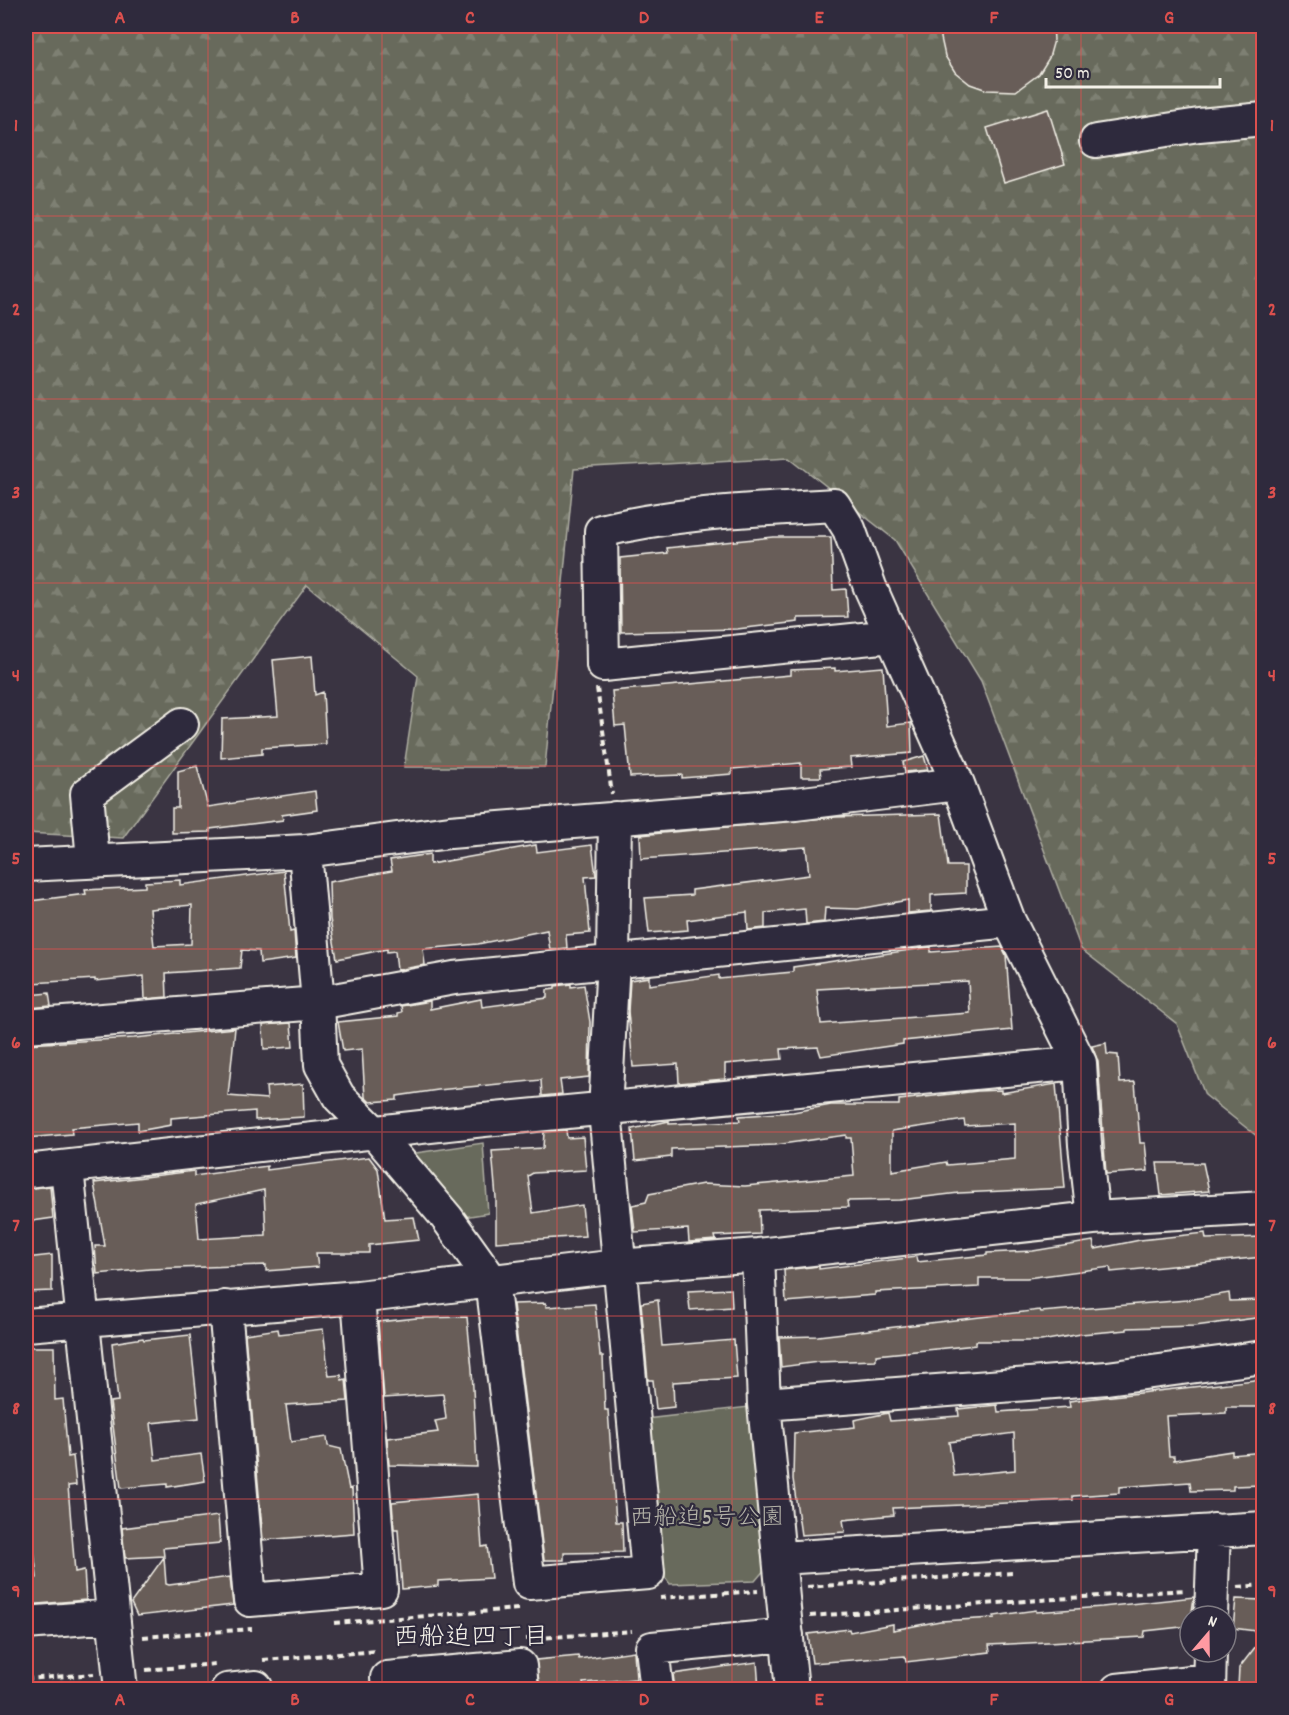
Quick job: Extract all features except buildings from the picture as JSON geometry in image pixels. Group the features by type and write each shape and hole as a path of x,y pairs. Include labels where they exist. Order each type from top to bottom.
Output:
{"street":[{"path":"1096,141 1199,125 1263,119"},
{"path":"892,636 603,664 601,531 629,524 718,513 834,505 849,529 892,636 958,784 1009,921 1080,1063 1084,1144 1093,1218"},
{"path":"93,860 87,794 182,723"},
{"path":"26,865 305,851 450,832 795,804 958,784"},
{"path":"305,851 321,1065 339,1097 376,1134 447,1218 492,1281 529,1583 648,1573 605,1111 613,960 615,818"},
{"path":"26,1026 318,1002 454,978 1009,921"},
{"path":"26,1171 376,1134 484,1120 605,1111 1080,1063"},
{"path":"67,1168 121,1689"},
{"path":"26,1326 358,1297 618,1266 758,1255 1093,1218 1263,1208"},
{"path":"758,1255 764,1404 792,1689"},
{"path":"225,1307 250,1600 381,1589 358,1297"},
{"path":"764,1404 1107,1378 1263,1358"},
{"path":"780,1558 1263,1528"},
{"path":"1211,1604 1214,1530"},
{"path":"26,1623 113,1616"},
{"path":"657,1689 652,1648 786,1635"},
{"path":"388,1689 387,1678 520,1666 522,1689"},
{"path":"1117,1689 1209,1674"},
{"path":"227,1689 256,1687 256,1689"}],"path":[{"path":"603,664 596,689 615,818"}],"green space":[{"path":"26,26 1263,26 1263,1141 1205,1095 1177,1024 1081,949 981,681 895,540 789,457 574,469 545,767 404,767 418,676 307,585 123,838 26,833"},
{"path":"483,1143 488,1213 464,1217 412,1165 416,1153"},
{"name":"西船迫5号公園","path":"749,1407 766,1568 755,1581 670,1584 659,1569 646,1419"}],"district":[{"name":"西船迫四丁目","path":"471,1635"}]}
